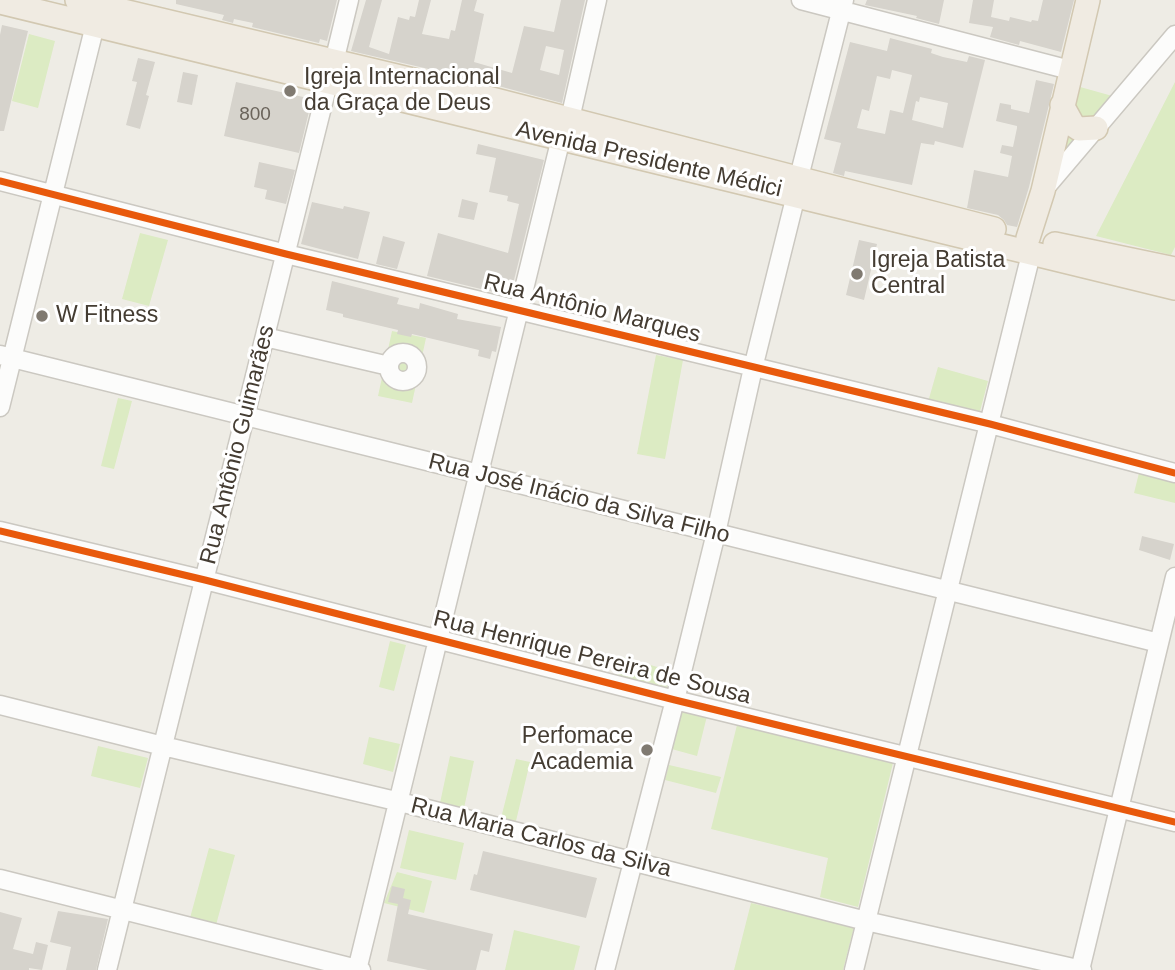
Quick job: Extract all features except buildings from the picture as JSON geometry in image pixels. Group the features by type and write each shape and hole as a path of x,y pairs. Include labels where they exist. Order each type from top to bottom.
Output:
{"main road":[{"name":"Avenida Presidente Médici","path":"77,0 99,10 331,72 471,118 566,129"},
{"path":"1030,246 1088,0"},
{"name":"Avenida Presidente Médici","path":"0,2 99,10"},
{"name":"Avenida Presidente Médici","path":"331,72 476,96 566,129 913,215 1175,288"},
{"path":"471,118 476,96"},
{"path":"1062,105 1073,125 1079,129 1096,128"},
{"name":"Avenida Presidente Médici","path":"1030,246 1175,269"}],"street":[{"name":"Rua Antônio Guimarães","path":"107,970 349,0"},
{"path":"0,878 358,970 597,0"},
{"path":"801,0 842,5 1070,69"},
{"path":"605,970 675,700 842,5"},
{"path":"0,407 6,357 54,195 99,10"},
{"path":"1043,191 1175,35"},
{"name":"Rua Antônio Marques","path":"0,181 286,254 990,424 1175,473"},
{"path":"854,970 990,424 1030,246"},
{"path":"265,337 388,366"},
{"name":"Rua José Inácio da Silva Filho","path":"6,357 1159,643"},
{"name":"Rua Henrique Pereira de Sousa","path":"0,531 1175,822"},
{"path":"1081,970 1175,577"},
{"name":"Rua Maria Carlos da Silva","path":"0,705 400,802 866,920 1081,970"}],"green space":[{"path":"29,34 55,41 38,108 12,101"},
{"path":"1175,82 1175,247 1171,255 1096,236"},
{"path":"1073,85 1116,97 1051,171"},
{"path":"140,233 168,240 149,306 122,299"},
{"path":"392,331 426,338 412,403 378,396"},
{"path":"656,355 683,360 665,459 637,454"},
{"path":"938,367 988,381 979,415 928,402"},
{"path":"118,398 132,401 114,469 101,466"},
{"path":"1139,473 1175,481 1175,503 1134,493"},
{"path":"390,641 406,645 394,691 379,687"},
{"path":"623,657 671,671 666,690 617,676"},
{"path":"678,708 707,716 697,756 668,748"},
{"path":"737,725 893,763 858,907 820,897 828,858 711,829"},
{"path":"369,737 400,744 393,772 363,764"},
{"path":"98,746 148,758 140,788 91,776"},
{"path":"450,756 474,761 464,808 440,803"},
{"path":"516,759 530,762 516,821 501,818"},
{"path":"669,765 721,777 716,793 665,780"},
{"path":"409,830 464,843 456,880 400,868"},
{"path":"209,848 235,855 216,925 190,918"},
{"path":"397,872 432,881 424,913 384,903"},
{"path":"751,903 854,927 843,970 734,970"},
{"path":"514,930 580,946 574,970 505,970"}],"cycle path":[{"path":"0,181 286,254 990,424 1175,473"},
{"path":"0,531 1175,822"}],"place":[{"name":"Igreja Internacional da Graça de Deus","path":"290,91"},
{"name":"Igreja Batista Central","path":"857,274"},
{"name":"W Fitness","path":"42,316"},
{"name":"Perfomace Academia","path":"647,750"}]}
